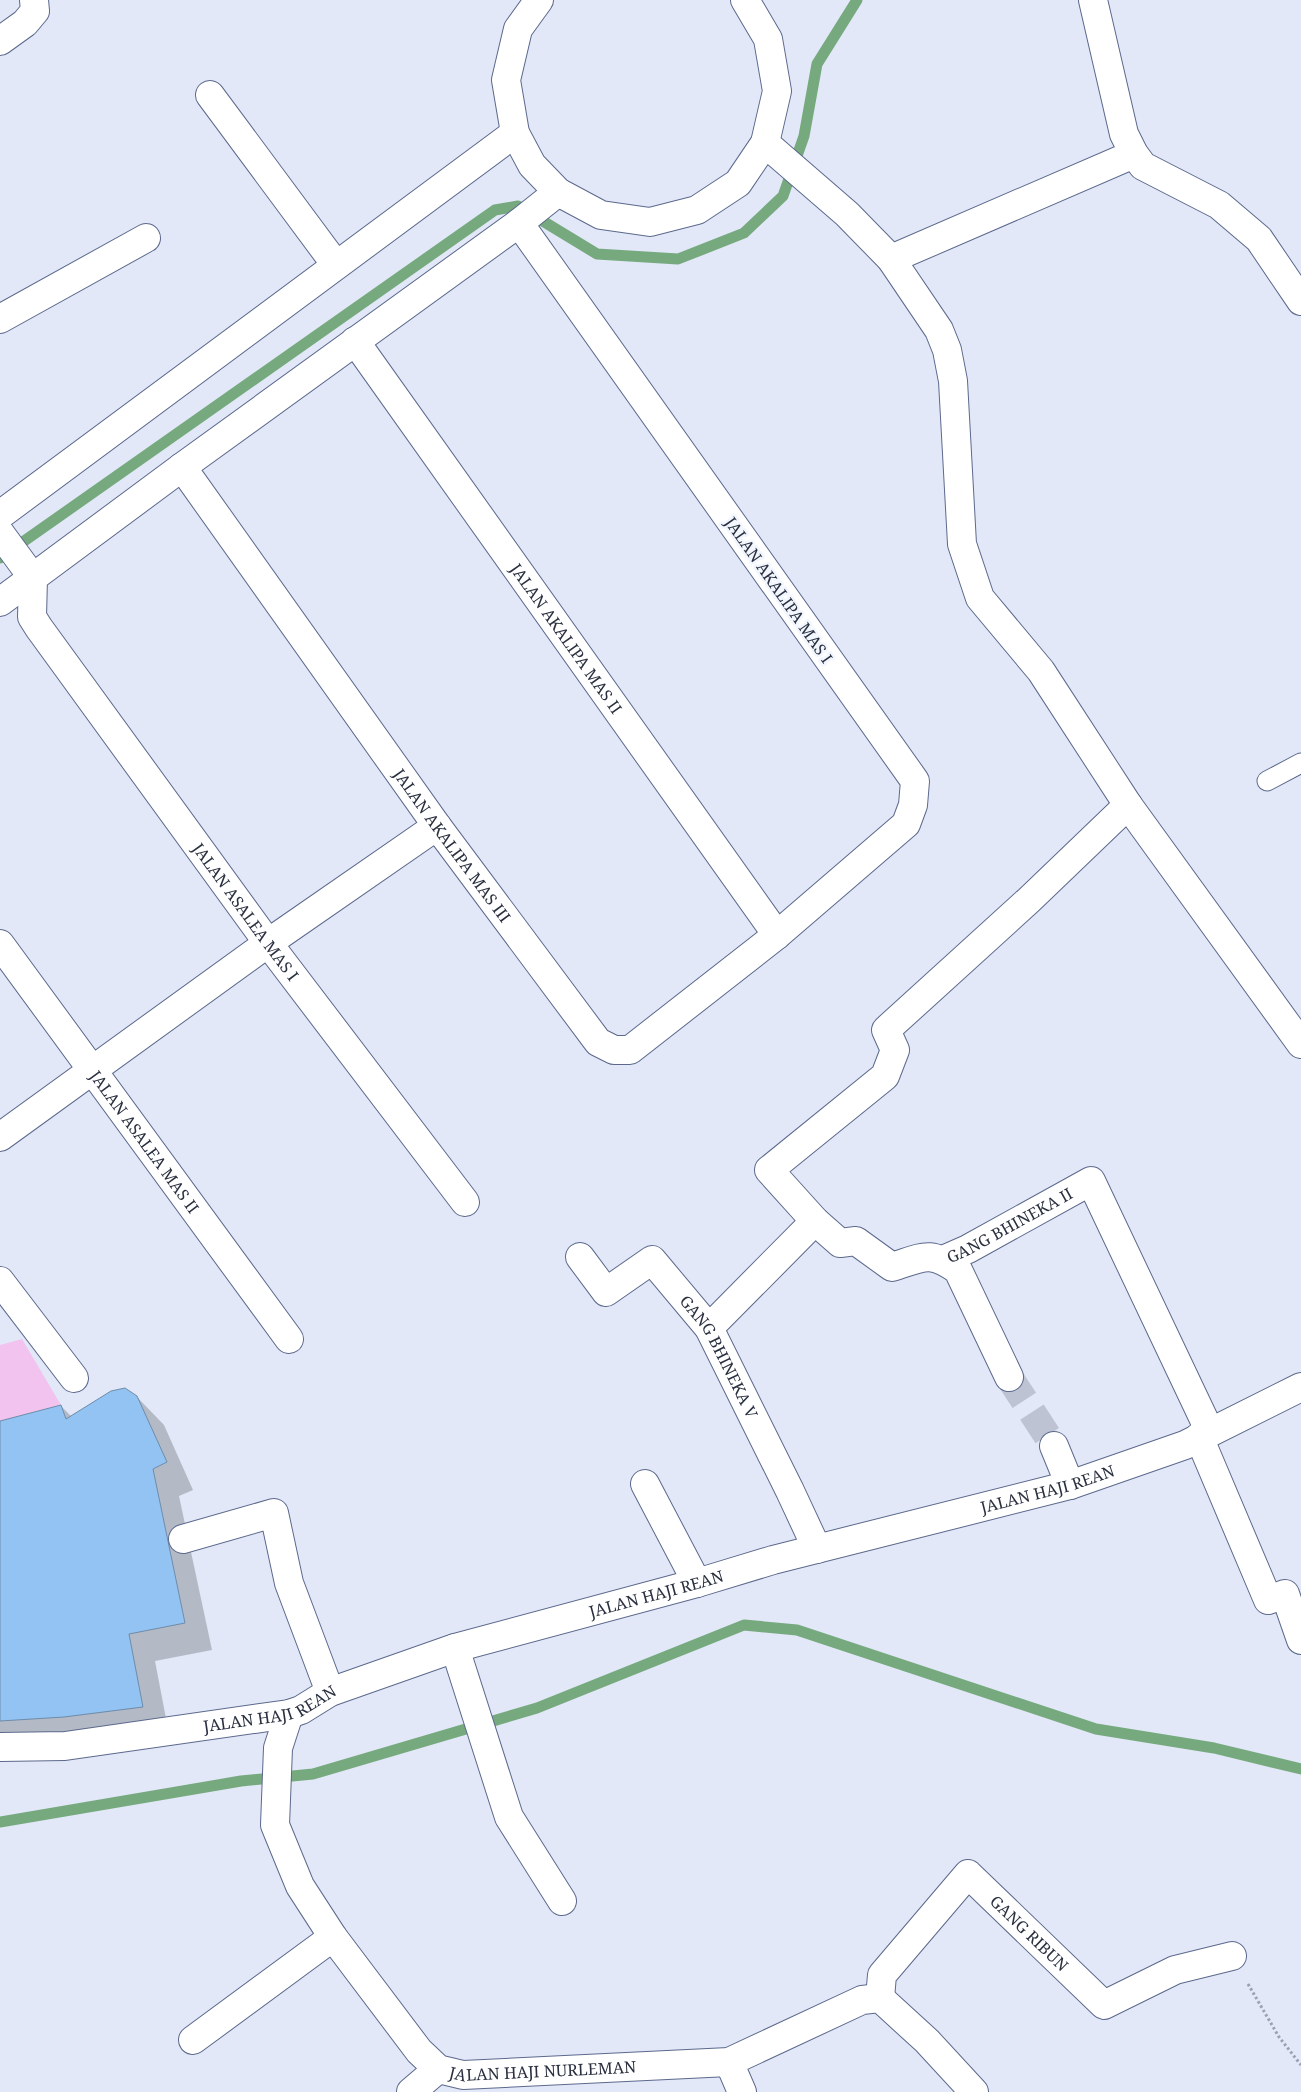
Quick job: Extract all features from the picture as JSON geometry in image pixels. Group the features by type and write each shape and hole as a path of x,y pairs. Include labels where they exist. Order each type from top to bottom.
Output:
{"street":[{"path":"0,41 26,23 35,10 34,0"},
{"path":"539,0 518,29 506,80 515,133 532,165 558,192 601,215 650,222 697,210 738,183 772,148 777,91 768,39 744,0"},
{"path":"1092,0 1124,134 1134,154 1143,166 1220,205 1233,216 1259,239 1299,294"},
{"path":"210,95 336,265"},
{"path":"0,515 515,133"},
{"path":"772,148 847,214 891,259 939,330 947,350 952,382 962,544 980,598 1041,671 1128,805 1301,1044"},
{"path":"891,259 1134,154"},
{"path":"0,533 33,578 32,617 0,604 33,578 182,467 519,223 558,192"},
{"name":"JALAN AKALIPA MAS I","path":"519,223 915,781 913,805 906,824 777,935"},
{"path":"0,320 146,238"},
{"name":"JALAN AKALIPA MAS II","path":"355,341 777,935"},
{"name":"JALAN AKALIPA MAS III","path":"182,467 437,826 598,1042 614,1050 630,1050 777,935"},
{"name":"JALAN ASALEA MAS I","path":"32,617 268,943 465,1202"},
{"name":"GANG BHINEKA II","path":"1128,805 1029,900 886,1030 895,1050 885,1076 769,1170 815,1221 840,1243 856,1242 892,1267 928,1256 943,1260 968,1249 1091,1181 1204,1434 1268,1600 1285,1594 1301,1640"},
{"path":"0,1138 268,943 437,826"},
{"name":"JALAN ASALEA MAS II","path":"0,944 289,1339"},
{"path":"709,1328 815,1221"},
{"name":"GANG BHINEKA V","path":"580,1258 606,1292 652,1260 709,1328 817,1549"},
{"path":"943,1260 958,1270 1010,1377"},
{"path":"0,1281 74,1378"},
{"name":"JALAN HAJI REAN","path":"0,1747 64,1746 289,1714 301,1710 330,1692 455,1648 817,1549 1070,1485 1185,1445 1301,1387"},
{"path":"1054,1446 1070,1485"},
{"path":"645,1484 697,1583"},
{"path":"183,1539 274,1513 289,1583 330,1692"},
{"path":"455,1648 509,1817 562,1901"},
{"name":"JALAN HAJI NURLEMAN","path":"289,1714 278,1748 275,1826 300,1886 333,1937 419,2051 438,2068 463,2075 729,2062 862,2000 880,1998"},
{"name":"GANG RIBUN","path":"880,1998 882,1975 968,1874 1104,2004 1175,1970 1232,1956"},
{"path":"193,2040 333,1937"},
{"path":"880,1998 927,2041 974,2092"},
{"path":"729,2062 742,2092"},
{"path":"411,2092 438,2068"}],"lane":[{"path":"1267,782 1301,763"}],"path":[{"path":"1232,1956 1279,2037 1301,2065"}],"shaded area":[{"path":"22,1339 61,1405 0,1421 0,1345"}],"building":[{"path":"125,1388 137,1396 167,1462 153,1469 185,1623 129,1634 143,1707 64,1717 0,1721 0,1421 61,1405 66,1419 111,1391"}],"waterway":[{"path":"0,558 495,210 518,206 597,254 678,259 744,233 783,196 804,136 817,64 857,0"},
{"path":"0,1822 241,1781 313,1774 537,1708 744,1625 797,1630 1096,1729 1214,1748 1301,1769"}],"tunnel":[{"path":"1009,1377 1054,1446"}]}
